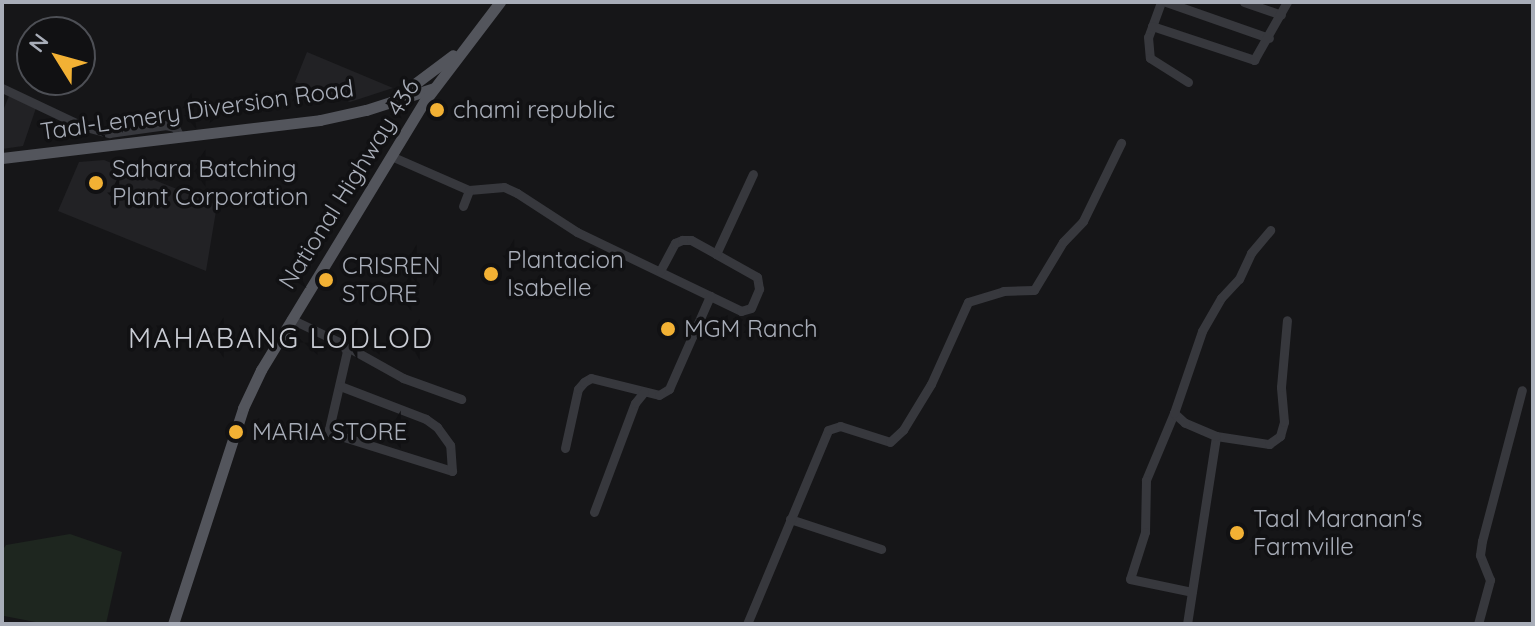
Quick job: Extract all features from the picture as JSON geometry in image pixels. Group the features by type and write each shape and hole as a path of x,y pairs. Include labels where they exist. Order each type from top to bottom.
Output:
{"main road":[{"name":"National Highway 436","path":"173,624 243,408 291,319 415,117 500,2"},
{"name":"Taal-Lemery Diversion Road","path":"396,98 466,45"},
{"name":"Taal-Lemery Diversion Road","path":"2,158 320,120 366,110 434,88"},
{"path":"396,98 409,106 415,117"}],"street":[{"path":"1188,82 1150,58 1148,37 1163,2 1269,38"},
{"path":"1244,2 1281,15"},
{"path":"1152,26 1250,61 1257,58 1287,2"},
{"path":"2,88 82,126 109,133 166,125 175,127 180,137"},
{"path":"747,624 828,430 840,426 890,442 903,430 931,384 968,302 1003,291 1034,290 1063,242 1083,221 1121,143"},
{"path":"391,156 469,190 504,187 551,213 577,232 741,311 751,308 759,289 757,277 691,240 675,243 660,271"},
{"path":"716,254 753,174"},
{"path":"463,206 469,190"},
{"path":"1192,592 1130,579 1145,532 1146,480 1174,413 1202,331 1221,298 1239,279 1251,253 1270,230"},
{"path":"565,448 578,389 591,378 659,395 669,389 710,296"},
{"path":"291,319 403,378 461,399"},
{"path":"1174,413 1185,423 1216,436 1269,444 1280,436 1284,422 1281,387 1287,320"},
{"path":"340,386 426,419 437,427 450,445 452,471 331,433 329,429 340,386 348,356 341,343"},
{"path":"1478,624 1490,580 1480,555 1482,541 1522,390"},
{"path":"594,512 635,403 644,392"},
{"path":"1187,624 1216,436"},
{"path":"790,519 881,549"}],"shaded area":[{"path":"307,52 393,88 350,102 295,82"},
{"path":"9,96 36,108 23,146 2,149 2,113"},
{"path":"104,160 217,205 206,271 58,211 79,162"},
{"path":"70,534 122,552 106,624 46,624 4,616 2,551 6,545"}],"place":[{"name":"chami republic","path":"437,110"},
{"name":"Sahara Batching Plant Corporation","path":"96,183"},
{"name":"Plantacion Isabelle","path":"491,274"},
{"name":"CRISREN STORE","path":"326,280"},
{"name":"MGM Ranch","path":"668,329"},
{"name":"MARIA STORE","path":"236,432"},
{"name":"Taal Maranan's Farmville","path":"1237,533"}],"district":[{"name":"MAHABANG LODLOD","path":"281,338"}]}
